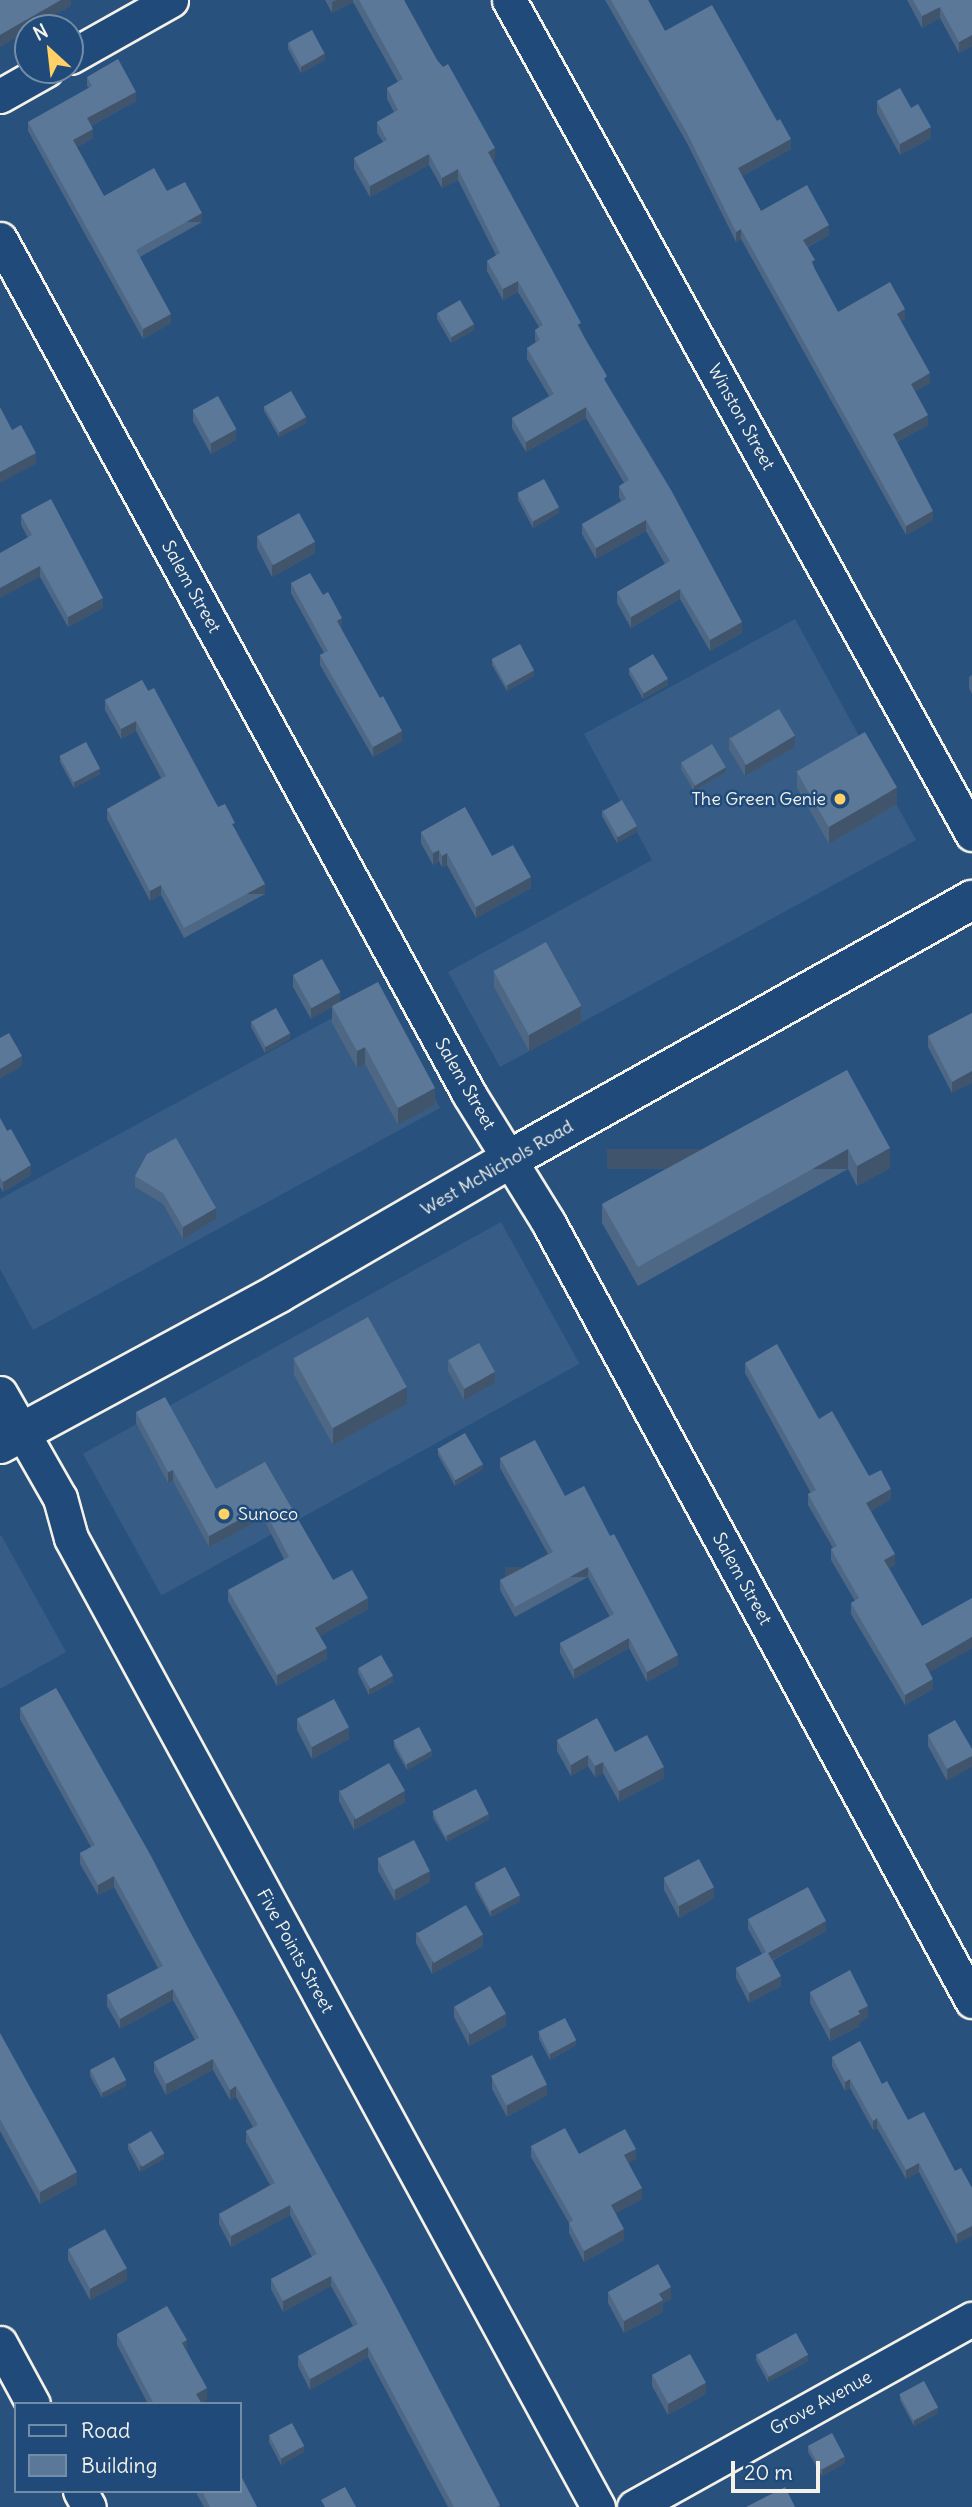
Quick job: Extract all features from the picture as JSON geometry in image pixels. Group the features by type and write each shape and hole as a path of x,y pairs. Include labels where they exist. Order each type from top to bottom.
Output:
{"main road":[{"name":"West McNichols Road","path":"10,1438 279,1293 510,1158 972,900"}],"street":[{"path":"84,49 171,0"},
{"name":"Winston Street","path":"509,0 972,834"},
{"path":"0,96 21,84"},
{"name":"Salem Street","path":"0,239 463,1083 555,1234 972,2001"},
{"name":"Five Points Street","path":"0,1393 10,1438 60,1498 71,1538 598,2507"},
{"name":"Grove Avenue","path":"634,2507 972,2319"},
{"path":"0,2343 32,2402"}],"shaded area":[{"path":"795,619 916,840 500,1067 448,972 652,860 584,734"},
{"path":"378,993 440,1108 33,1330 0,1269 0,1199"},
{"path":"501,1222 580,1364 161,1595 83,1454"},
{"path":"0,1536 66,1652 0,1689"}],"building":[{"path":"0,0 61,0 37,14 14,14 14,27 0,35"},
{"path":"359,0 404,0 437,60 443,67 448,64 495,148 488,152 581,323 577,325 607,376 604,379 671,490 742,622 710,640 680,589 631,617 617,592 670,561 646,520 596,548 582,524 626,499 619,486 629,480 586,407 526,442 512,418 554,394 527,348 540,340 535,330 543,325 518,281 503,289 487,261 500,253 458,169 442,178 429,154 370,186 354,158 387,140 377,122 398,110 387,88 403,79"},
{"path":"611,0 648,0 665,31 712,5 777,121 780,119 791,139 738,168 761,211 807,185 829,225 803,240 815,260 811,262 838,312 890,282 905,309 897,314 930,373 911,384 928,415 893,434 933,511 906,526 741,229 736,232 687,133"},
{"path":"913,0 972,0 972,35 959,42 940,7 922,16"},
{"path":"312,30 325,54 301,67 288,43"},
{"path":"118,59 136,92 87,118 93,129 73,140 104,196 154,168 167,191 185,182 202,213 136,250 171,314 143,329 28,122 92,86 87,77"},
{"path":"900,88 911,108 918,104 931,127 900,144 877,101"},
{"path":"460,300 474,324 451,337 437,313"},
{"path":"291,391 306,417 279,432 264,406"},
{"path":"218,396 236,429 211,443 193,410"},
{"path":"0,407 12,430 21,425 36,453 0,472"},
{"path":"544,479 559,507 533,521 518,493"},
{"path":"51,499 103,598 68,617 40,566 0,588 0,553 32,535 21,515"},
{"path":"299,513 315,542 273,565 257,536"},
{"path":"310,573 323,595 328,592 342,618 337,621 380,698 383,696 402,731 373,747 320,655 328,651 291,583"},
{"path":"520,644 534,670 506,686 492,659"},
{"path":"653,654 668,679 644,693 629,668"},
{"path":"142,680 148,691 154,688 218,807 225,804 235,823 232,824 265,884 184,928 161,885 150,891 107,809 166,776 136,721 121,729 105,700"},
{"path":"779,709 795,736 746,765 730,738"},
{"path":"865,732 897,787 829,827 797,772"},
{"path":"86,742 100,768 74,783 60,756"},
{"path":"712,744 726,767 695,786 681,763"},
{"path":"622,800 637,826 618,837 603,811"},
{"path":"465,807 492,856 513,845 531,877 476,907 447,853 442,856 439,850 433,853 421,832"},
{"path":"546,942 581,1006 529,1035 494,971"},
{"path":"322,959 340,992 312,1008 293,975"},
{"path":"378,982 435,1088 398,1108 365,1047 357,1051 332,1006"},
{"path":"276,1008 290,1033 266,1047 252,1022"},
{"path":"972,1013 972,1071 952,1082 928,1036"},
{"path":"9,1033 22,1056 0,1069 0,1038"},
{"path":"847,1070 890,1148 857,1166 848,1149 638,1267 602,1204"},
{"path":"0,1118 7,1131 11,1129 31,1165 3,1182 0,1177"},
{"path":"176,1138 216,1208 183,1227 163,1193 135,1176 147,1154"},
{"path":"368,1317 407,1387 332,1428 294,1358"},
{"path":"479,1343 495,1372 464,1389 448,1360"},
{"path":"777,1344 819,1419 832,1411 869,1476 881,1470 891,1489 866,1503 895,1554 884,1560 922,1626 972,1598 972,1637 925,1664 933,1679 905,1695 851,1603 859,1598 831,1549 837,1546 808,1494 816,1490 745,1363"},
{"path":"165,1397 216,1489 265,1462 333,1580 352,1570 368,1598 315,1628 327,1648 277,1675 228,1590 289,1557 263,1507 209,1536 173,1470 168,1472 136,1412"},
{"path":"465,1433 483,1464 455,1480 437,1449"},
{"path":"535,1440 565,1496 584,1486 610,1536 614,1534 678,1655 647,1672 629,1638 574,1669 560,1643 614,1614 588,1567 515,1607 500,1580 553,1552 500,1458"},
{"path":"381,1655 393,1676 370,1689 358,1668"},
{"path":"56,1688 151,1856 385,2286 500,2505 454,2507 368,2347 310,2379 298,2356 358,2324 331,2276 283,2301 271,2279 317,2254 290,2205 231,2236 219,2214 275,2183 246,2131 258,2125 236,2086 230,2090 213,2059 166,2084 154,2062 199,2038 173,1989 120,2019 107,1995 163,1966 114,1876 98,1885 80,1853 95,1845 20,1708"},
{"path":"334,1699 349,1727 312,1747 297,1719"},
{"path":"597,1718 615,1752 647,1735 664,1767 619,1791 603,1762 595,1766 588,1755 571,1765 557,1740"},
{"path":"955,1720 972,1749 972,1756 947,1769 928,1735"},
{"path":"419,1727 432,1751 406,1764 393,1741"},
{"path":"389,1763 405,1791 356,1819 340,1792"},
{"path":"476,1789 489,1814 445,1836 432,1811"},
{"path":"414,1840 430,1871 393,1890 377,1859"},
{"path":"699,1859 714,1887 679,1906 664,1878"},
{"path":"505,1867 520,1895 490,1911 475,1883"},
{"path":"808,1887 826,1921 768,1953 781,1976 749,1993 736,1968 766,1952 748,1919"},
{"path":"466,1905 483,1934 434,1963 417,1934"},
{"path":"850,1970 868,2006 858,2011 860,2014 830,2029 810,1992"},
{"path":"490,1986 506,2014 470,2034 454,2006"},
{"path":"565,2018 576,2040 550,2054 538,2032"},
{"path":"0,2033 77,2172 40,2192 0,2119"},
{"path":"860,2041 882,2084 887,2081 908,2120 924,2112 955,2171 961,2168 972,2188 972,2226 957,2234 919,2163 906,2170 877,2118 873,2121 850,2079 845,2082 832,2057"},
{"path":"532,2055 547,2084 506,2105 491,2076"},
{"path":"114,2057 126,2080 102,2093 90,2070"},
{"path":"565,2128 579,2154 625,2129 636,2149 624,2155 642,2188 611,2205 624,2229 584,2251 569,2223 573,2220 531,2146"},
{"path":"151,2131 164,2153 142,2167 129,2144"},
{"path":"105,2229 127,2268 90,2289 68,2249"},
{"path":"658,2264 671,2287 659,2294 663,2300 624,2321 608,2292"},
{"path":"167,2306 187,2340 182,2343 207,2388 196,2394 201,2402 153,2402 117,2334"},
{"path":"796,2333 808,2355 769,2377 757,2355"},
{"path":"690,2354 706,2383 668,2404 652,2375"},
{"path":"924,2381 938,2407 913,2421 899,2394"},
{"path":"292,2423 304,2446 281,2458 269,2435"},
{"path":"832,2433 845,2457 821,2470 808,2446"},
{"path":"242,2478 257,2507 210,2507 203,2493 242,2493"},
{"path":"345,2487 356,2507 325,2507 321,2500"},
{"path":"785,2487 795,2507 746,2507"}],"place":[{"name":"The Green Genie","path":"840,799"},
{"name":"Sunoco","path":"224,1514"}]}
